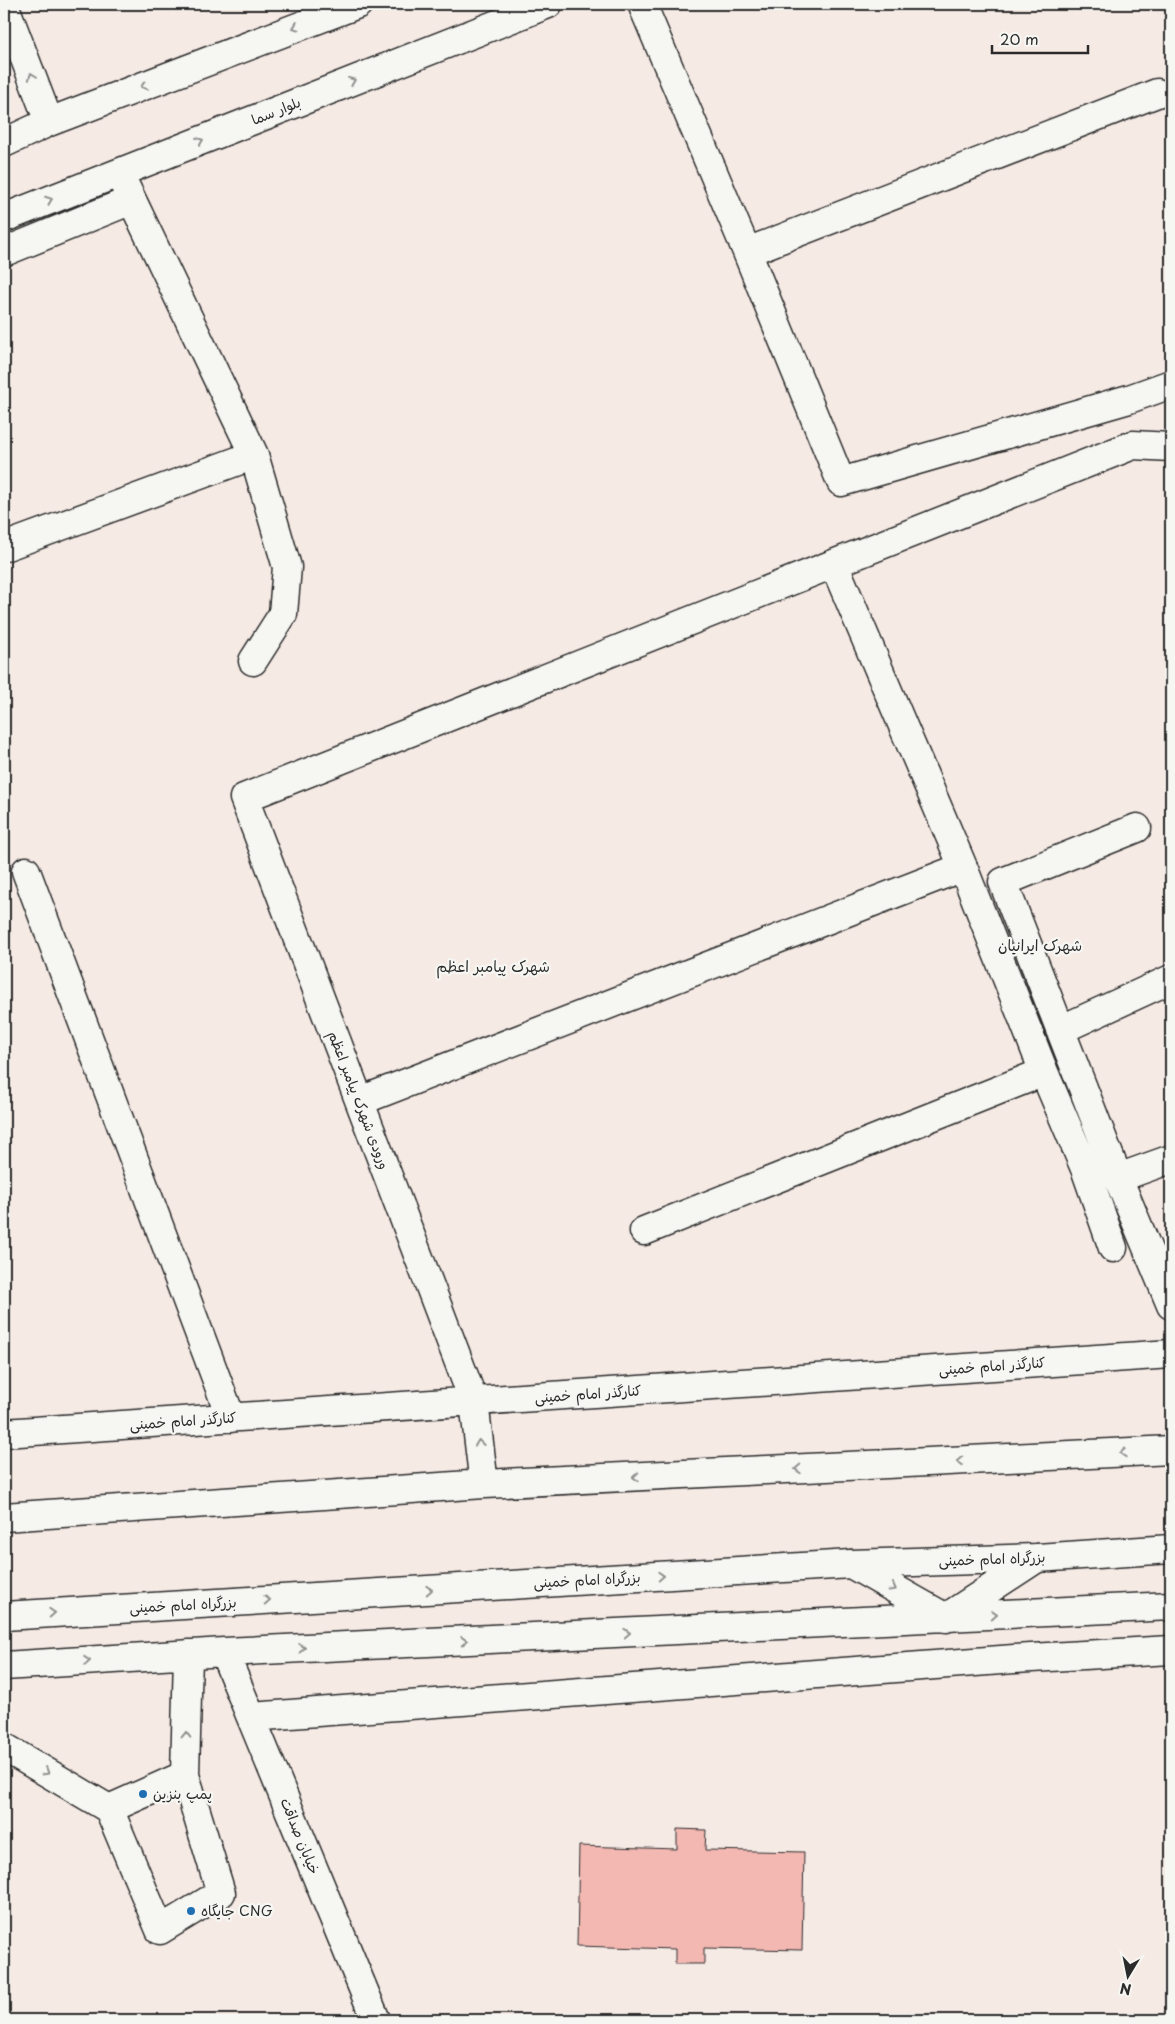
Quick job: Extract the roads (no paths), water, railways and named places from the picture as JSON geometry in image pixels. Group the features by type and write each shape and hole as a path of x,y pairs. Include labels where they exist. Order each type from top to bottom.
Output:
{"main road":[{"path":"4,4 50,122"},
{"path":"4,143 50,122 358,4"},
{"name":"بلوار سما","path":"4,218 548,4"},
{"path":"642,4 747,252 841,482 1129,399 1171,384"},
{"path":"747,252 1157,93"},
{"path":"119,173 254,455 287,567 283,614 253,661"},
{"path":"4,252 132,200"},
{"path":"1113,1248 1086,1171 1044,1072 963,867 834,564 1133,445 1171,447"},
{"path":"4,546 254,455"},
{"name":"ورودی شهرک پیامبر اعظم","path":"484,1484 474,1402 244,798 834,564"},
{"path":"1137,828 1003,882 1118,1178 1171,1305"},
{"path":"360,1102 963,867"},
{"path":"26,871 231,1418"},
{"path":"1060,1030 1171,979"},
{"path":"644,1231 1044,1072"},
{"path":"1118,1178 1171,1159"},
{"name":"کنارگذر امام خمینی","path":"4,1432 1171,1354"},
{"path":"4,1517 484,1484 1171,1450"},
{"name":"بزرگراه امام خمینی","path":"4,1616 851,1564 1037,1558 1171,1549"},
{"path":"946,1618 1037,1558"},
{"path":"851,1564 946,1618"},
{"path":"4,1666 224,1652 1171,1606"},
{"path":"251,1717 1014,1659 1171,1650"},
{"name":"خیابان صداقت","path":"224,1652 376,2020"},
{"path":"4,1747 109,1809 160,1930 221,1893 185,1775 188,1654"},
{"path":"109,1809 185,1775"}],"place":[{"name":"پمپ بنزین","path":"143,1794"},
{"name":"جایگاه CNG","path":"191,1911"}],"district":[{"name":"شهرک ایرانیان","path":"1040,946"},
{"name":"شهرک پیامبر اعظم","path":"493,967"}]}
